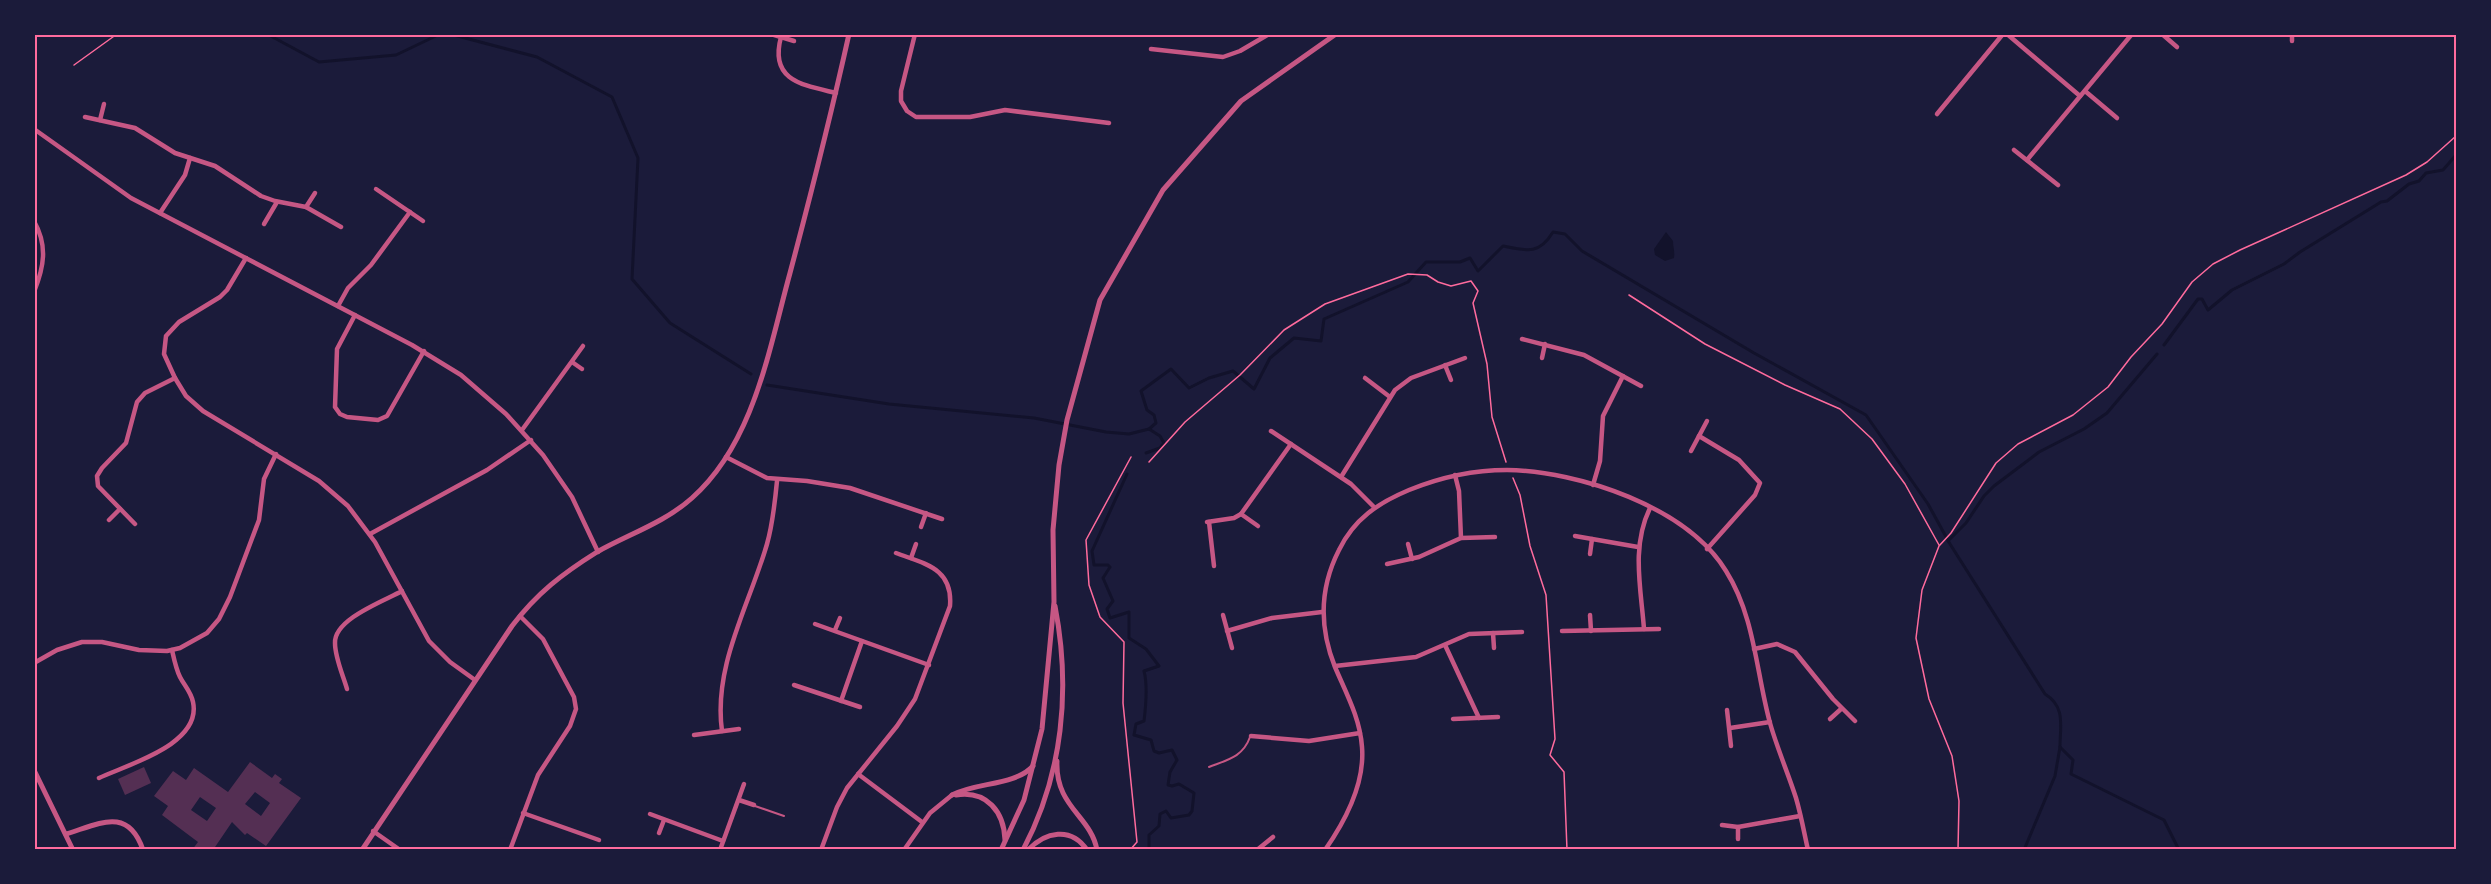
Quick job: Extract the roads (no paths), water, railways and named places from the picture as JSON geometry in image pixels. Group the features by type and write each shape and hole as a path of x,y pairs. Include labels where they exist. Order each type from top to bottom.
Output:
{"street":[{"path":"771,34 794,41"},
{"path":"362,849 520,616 548,585 598,552 648,528 674,512 710,480 737,440 767,355 836,93 849,34"},
{"path":"915,34 901,91 901,101 907,111 916,117 970,117 1005,110 1109,123"},
{"path":"1151,49 1223,57 1240,51 1269,34"},
{"path":"1001,849 1024,800 1035,764 1045,705 1054,602 1053,530 1064,434 1100,300 1162,190 1241,101 1336,34"},
{"path":"2027,160 2132,34"},
{"path":"2162,34 2177,47"},
{"path":"2292,34 2292,41"},
{"path":"1937,114 2008,35 2080,96"},
{"path":"781,37 778,55 786,74 792,81 836,93"},
{"path":"2085,91 2117,118"},
{"path":"100,120 104,104"},
{"path":"85,117 135,128 175,153 215,166 256,194 277,202 306,207 341,227"},
{"path":"34,129 116,189 424,351 476,386 531,440 562,482 598,552"},
{"path":"2014,150 2058,186"},
{"path":"160,213 185,175 190,158"},
{"path":"376,189 423,221"},
{"path":"306,207 315,193"},
{"path":"264,224 277,202"},
{"path":"338,306 348,288 371,265 410,212"},
{"path":"34,221 44,243 44,255 34,292"},
{"path":"246,258 227,290 220,297 179,322 166,336 164,354 175,378 186,396 203,411 276,454 333,492 370,534 429,641 450,662 475,680"},
{"path":"355,315 339,343 336,356 334,402 337,411 343,416 378,420 387,416 424,351"},
{"path":"1522,339 1584,355 1641,386"},
{"path":"1542,358 1545,344"},
{"path":"522,430 583,346"},
{"path":"1341,477 1390,397 1411,378 1465,358"},
{"path":"572,362 582,369"},
{"path":"1445,365 1451,380"},
{"path":"1593,485 1600,461 1603,416 1623,376"},
{"path":"135,524 98,486 99,472 126,443 134,407 141,397 175,378"},
{"path":"1365,378 1390,397"},
{"path":"1690,451 1707,421"},
{"path":"1271,431 1341,477 1374,507"},
{"path":"1699,436 1739,460 1760,483 1755,495 1707,549"},
{"path":"370,534 487,470 531,440"},
{"path":"1214,566 1208,522 1234,518 1241,514 1291,444"},
{"path":"34,663 57,650 82,642 102,642 139,650 172,650 191,643 207,633 222,613 259,520 264,479 276,454"},
{"path":"726,457 759,475 777,481 807,481 850,488 942,519"},
{"path":"1325,849 1348,811 1361,774 1360,733 1323,627 1322,612 1327,581 1339,548 1357,522 1374,507 1418,487 1455,475 1495,471 1522,471 1593,485 1650,508 1679,525 1707,549 1725,570 1736,591 1754,649 1770,722 1808,849"},
{"path":"1455,475 1459,491 1461,538"},
{"path":"722,731 720,699 723,674 768,541 775,507 777,481"},
{"path":"1644,629 1638,547 1650,508"},
{"path":"109,520 120,509"},
{"path":"921,527 926,513"},
{"path":"1241,514 1258,526"},
{"path":"1575,536 1638,547"},
{"path":"1387,564 1412,559 1461,538 1495,537"},
{"path":"1590,554 1592,539"},
{"path":"911,558 916,544"},
{"path":"1408,544 1412,559"},
{"path":"821,849 842,796 909,710 929,665 950,606 950,591 939,572 897,553"},
{"path":"347,689 335,643 338,631 346,621 402,591"},
{"path":"1054,602 1064,665 1063,710 1057,766 1059,786 1097,849"},
{"path":"1227,631 1272,618 1322,612"},
{"path":"1222,615 1232,648"},
{"path":"1590,615 1591,631"},
{"path":"510,849 538,775 570,726 576,709 574,697 543,639 520,616"},
{"path":"835,630 840,618"},
{"path":"815,624 929,665"},
{"path":"1562,632 1659,628"},
{"path":"1493,633 1494,648"},
{"path":"1335,666 1416,657 1469,634 1522,633"},
{"path":"841,701 862,641"},
{"path":"1754,649 1777,644 1790,648 1855,721"},
{"path":"1445,645 1479,718"},
{"path":"99,778 172,744 188,728 193,713 192,700 179,675 172,650"},
{"path":"794,685 860,707"},
{"path":"1830,719 1842,709"},
{"path":"1727,710 1731,746"},
{"path":"1453,719 1498,717"},
{"path":"1730,728 1770,722"},
{"path":"694,735 739,729"},
{"path":"1251,736 1309,741 1360,733"},
{"path":"1025,849 1044,798 1058,744"},
{"path":"904,849 922,822 939,804 952,795 976,786 1018,777 1035,764"},
{"path":"34,770 73,849"},
{"path":"858,774 922,822"},
{"path":"720,849 744,784"},
{"path":"952,795 978,796 992,804 1002,820 1005,843"},
{"path":"739,800 754,805"},
{"path":"523,813 599,840"},
{"path":"650,814 723,841"},
{"path":"1722,825 1738,827 1800,816"},
{"path":"659,833 664,819"},
{"path":"66,834 101,822 118,822 132,829 143,849"},
{"path":"1738,827 1738,839"},
{"path":"373,831 400,849"},
{"path":"1025,849 1046,836 1064,834 1081,841 1087,849"},
{"path":"1257,849 1273,837"}],"lane":[{"path":"1209,767 1239,755 1247,747 1251,736"},
{"path":"754,805 784,816"}],"waterway":[{"path":"267,34 319,62 396,55 440,34"},
{"path":"450,34 537,57 612,97 638,158 632,279 670,323 751,374"},
{"path":"2164,345 2198,299 2202,299 2208,310 2232,290 2284,264 2381,202 2387,201 2409,184 2419,181 2426,173 2443,170 2456,155"},
{"path":"767,385 889,404 1034,418 1106,432 1129,434 1149,429 1156,423 1154,415 1147,410 1141,391 1171,369 1189,388 1209,378 1233,371 1254,389 1270,358 1294,338 1321,341 1324,319 1408,282 1426,262 1460,262 1470,258 1478,271 1503,246 1532,250 1543,245 1553,232 1565,234 1582,251 1754,353 1866,415 1928,504 1950,544 2045,694 2056,705 2061,724 2060,747 2073,760 2071,774 2164,820 2179,850"},
{"path":"1948,541 1966,523 1984,496 1994,486 2039,452 2084,429 2107,413 2157,354"},
{"path":"1146,453 1160,448 1164,443 1160,436 1149,429"},
{"path":"1127,474 1092,551 1094,565 1110,567 1103,578 1113,601 1107,609 1110,618 1129,612 1129,638 1146,649 1159,666 1144,671 1146,689 1144,721 1136,724 1134,735 1151,740 1154,751 1159,753 1172,750 1177,760 1170,772 1168,785 1179,784 1194,793 1192,811 1189,815 1171,818 1166,811 1160,814 1159,826 1149,835 1149,850"},
{"path":"2024,850 2055,776 2060,747"}]}
